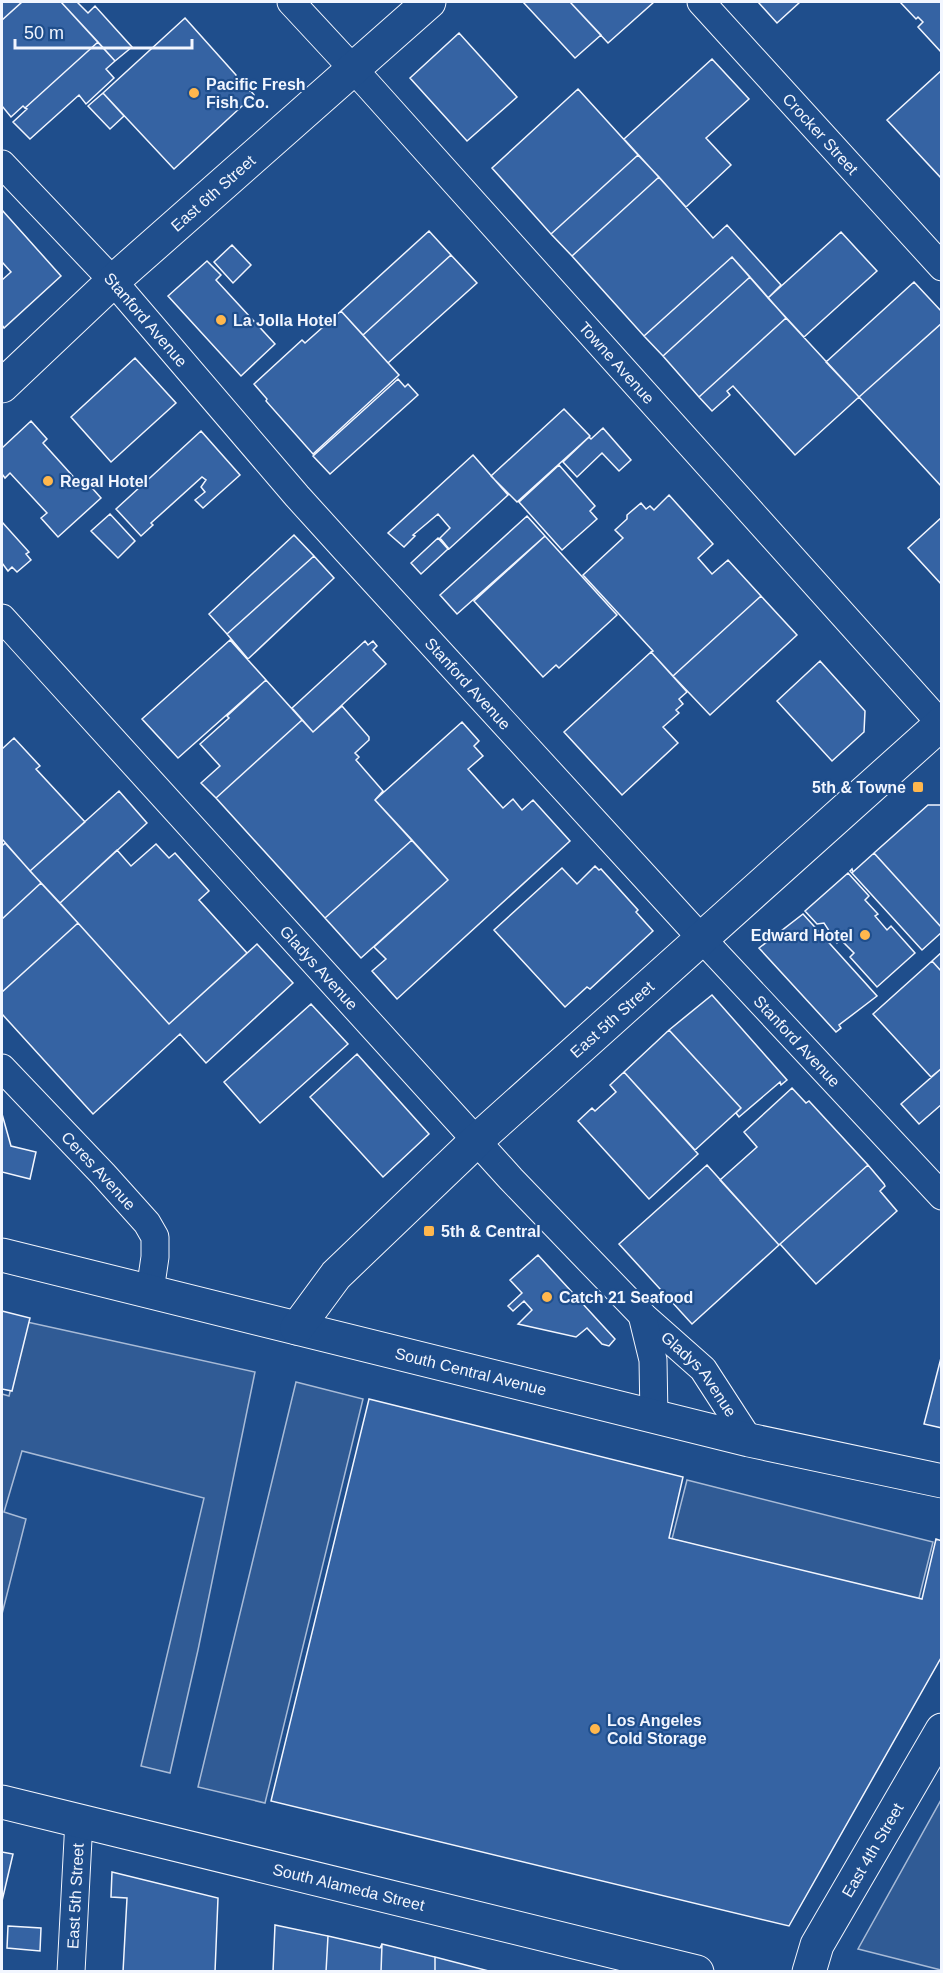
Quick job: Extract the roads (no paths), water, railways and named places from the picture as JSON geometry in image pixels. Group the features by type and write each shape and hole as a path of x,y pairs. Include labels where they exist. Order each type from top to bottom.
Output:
{"main road":[{"name":"East 6th Street","path":"2,386 113,281 429,2"},
{"name":"East 5th Street","path":"297,1328 336,1275 476,1142 941,724"},
{"name":"South Central Avenue","path":"2,1255 749,1440 942,1481"},
{"name":"East 4th Street","path":"809,1971 817,1945 942,1730"},
{"name":"South Alameda Street","path":"2,1802 697,1971"}],"street":[{"name":"Towne Avenue","path":"291,2 354,69 941,724"},
{"name":"Crocker Street","path":"701,2 942,267"},
{"name":"Stanford Avenue","path":"2,164 113,281 297,496 942,1196"},
{"name":"Gladys Avenue","path":"2,618 476,1142 642,1315 703,1370 749,1440"},
{"name":"Ceres Avenue","path":"2,1068 147,1223 155,1237 155,1257 150,1291"},
{"name":"Gladys Avenue","path":"642,1315 653,1360 654,1417"},
{"name":"East 5th Street","path":"71,1971 79,1820"}],"place":[{"name":"Pacific Fresh Fish Co.","path":"194,93"},
{"name":"La Jolla Hotel","path":"221,320"},
{"name":"Regal Hotel","path":"48,481"},
{"name":"5th & Towne","path":"918,787"},
{"name":"Edward Hotel","path":"865,935"},
{"name":"5th & Central","path":"429,1231"},
{"name":"Catch 21 Seafood","path":"547,1297"},
{"name":"Los Angeles Cold Storage","path":"595,1729"}]}
